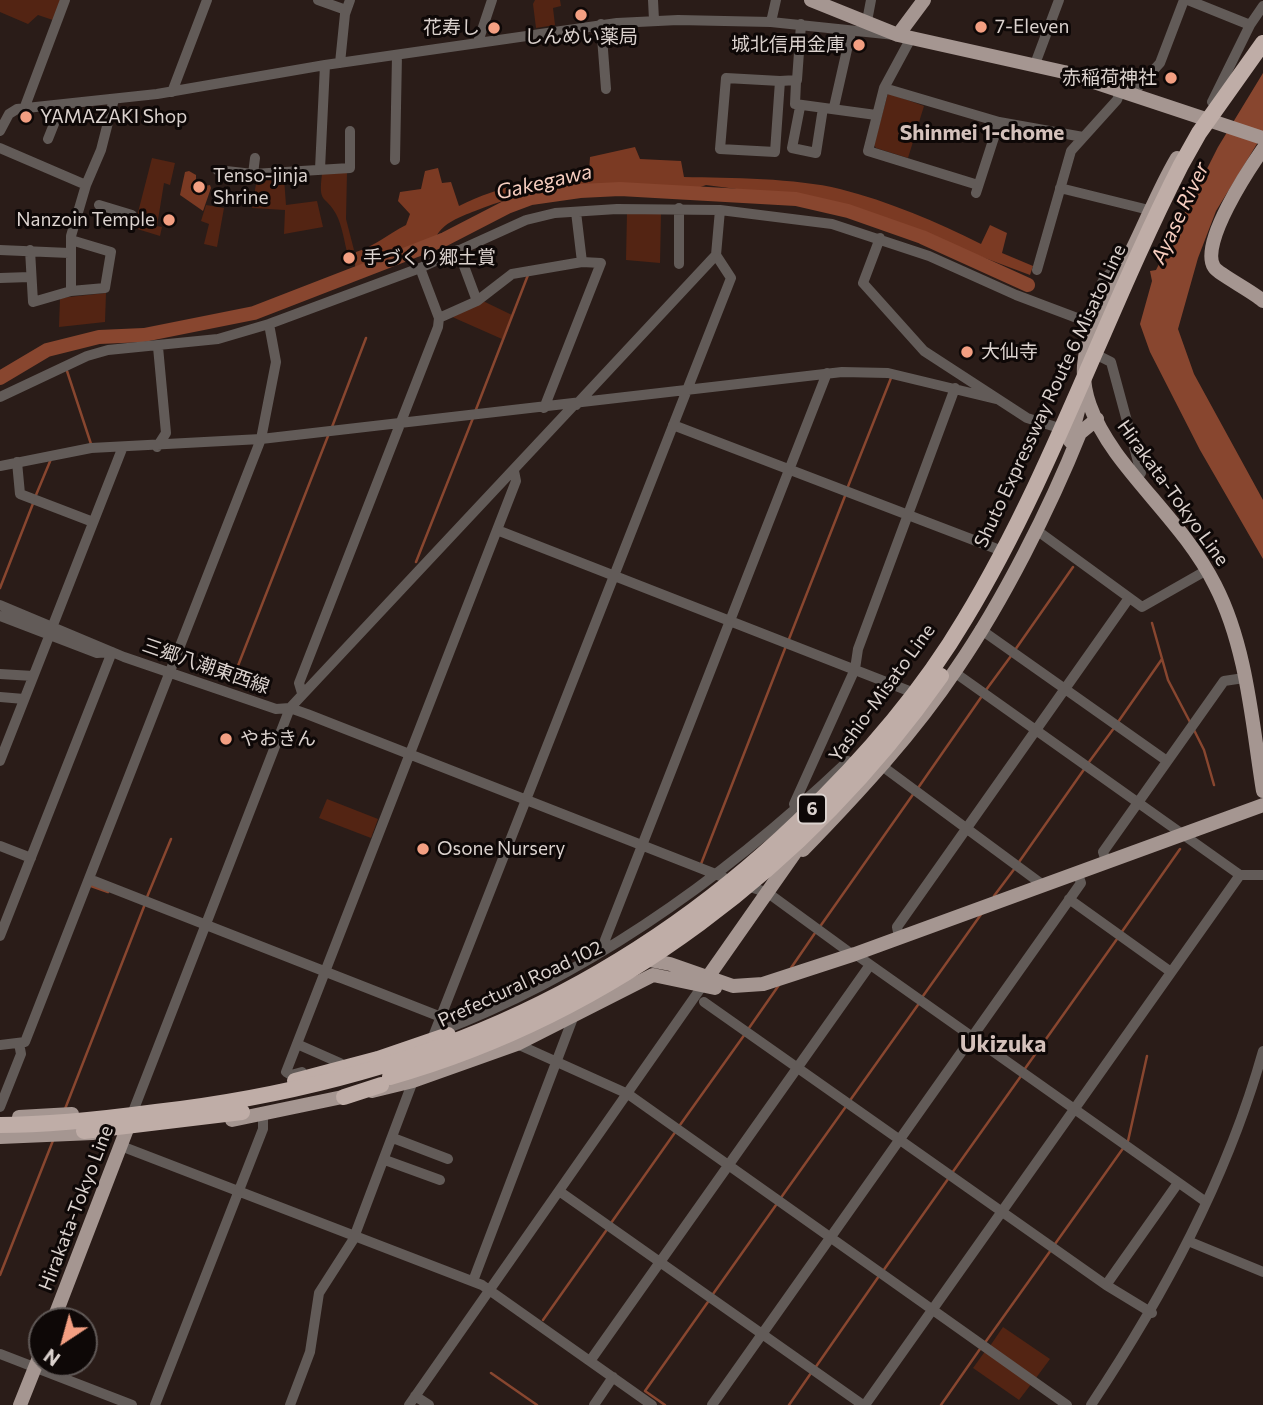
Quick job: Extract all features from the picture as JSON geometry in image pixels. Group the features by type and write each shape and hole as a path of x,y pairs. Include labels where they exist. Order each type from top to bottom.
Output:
{"highway":[{"name":"Shuto Expressway Route 6 Misato Line","path":"0,1125 116,1117 259,1098 346,1079 463,1039 579,984 682,921 741,876 836,786 922,683 980,595 1052,453 1181,164 1217,107 1263,44"},
{"name":"Shuto Expressway Route 6 Misato Line","path":"0,1136 180,1121 324,1095 409,1071 510,1032 620,976 786,861 870,767 917,709 971,630 1022,540 1051,480 1170,208 1214,130 1263,61"},
{"path":"259,1091 286,1078 378,1059 450,1035 577,975 696,900 777,836 815,799 836,786"},
{"path":"344,1097 462,1061 547,1026 587,1005 703,930 786,861"}],"main road":[{"path":"811,0 904,37 1035,64 1263,137"},
{"path":"904,37 924,0"},
{"name":"Hirakata-Tokyo Line","path":"1209,120 1149,210 1126,263 1093,324 1085,350 1084,388 1112,447 1207,570 1235,635 1263,791"},
{"path":"1263,149 1227,209 1210,255 1213,266 1219,273 1244,285 1263,301"},
{"path":"1065,468 1084,388"},
{"name":"Yashio-Misato Line","path":"786,861 862,748 909,691 960,617 997,549 1069,397 1084,388"},
{"name":"Yashio-Misato Line","path":"786,861 882,766 954,673 1035,529 1083,428 1097,419"},
{"path":"1032,478 1055,490"},
{"path":"854,955 1263,805"},
{"path":"706,981 768,893 786,861"},
{"name":"Prefectural Road 102","path":"134,1109 259,1091 397,1058 611,961 634,957 670,964 706,981 744,992 762,990 854,955"},
{"name":"Prefectural Road 102","path":"124,1138 263,1115 413,1081 517,1044 573,1018 653,975 706,981"},
{"path":"0,1118 134,1109"},
{"name":"Hirakata-Tokyo Line","path":"58,1307 134,1109"},
{"path":"0,1136 124,1138"},
{"path":"20,1405 31,1377"}],"street":[{"path":"24,109 65,0"},
{"path":"172,92 207,0"},
{"path":"318,0 348,5 340,63"},
{"path":"653,0 654,20"},
{"path":"771,22 776,0"},
{"path":"867,22 871,0"},
{"path":"1035,64 1059,0"},
{"path":"1037,270 1071,151 1117,100 1160,63 1186,0 1252,21"},
{"path":"478,42 487,1"},
{"path":"1209,120 1252,21 1263,6"},
{"path":"805,25 827,17 829,7"},
{"path":"1,125 12,110 172,92 478,42 601,24 654,20 771,22 904,37 884,88 868,151 977,189 999,122"},
{"path":"601,24 606,89"},
{"path":"805,25 795,104 800,107 876,115"},
{"path":"800,107 792,148 816,153 851,32"},
{"path":"395,160 397,55"},
{"path":"320,169 325,65"},
{"path":"780,81 775,152 720,149 726,78 780,81 796,82"},
{"path":"884,88 999,122 1083,137"},
{"path":"71,291 71,240 86,185 101,150 114,99"},
{"path":"48,139 54,124 54,106"},
{"path":"217,170 253,174 350,168 350,131"},
{"path":"0,148 86,185"},
{"path":"253,174 255,158"},
{"path":"1060,188 1149,210"},
{"path":"99,205 132,215"},
{"path":"678,264 679,208"},
{"path":"434,1034 731,278 716,255 720,209"},
{"path":"0,397 87,356 108,350 218,339 269,324 420,268 526,220 576,212 720,209 800,218 880,238 1093,324"},
{"path":"576,212 582,262"},
{"path":"880,238 863,283 872,296 924,351 984,387 996,399 1027,418 1056,426"},
{"path":"30,250 33,302 71,291 105,288 111,252 71,240"},
{"path":"0,250 69,253"},
{"path":"458,250 477,301"},
{"path":"134,1109 290,708 716,255"},
{"path":"439,318 477,301 512,274 582,262 601,263 544,408"},
{"path":"303,693 299,683 438,327 439,318 420,268"},
{"path":"0,278 30,277"},
{"path":"0,1045 25,1042 261,439 276,362 269,324"},
{"path":"157,447 166,433 158,347"},
{"path":"1085,350 1111,362 1141,473 1137,478"},
{"path":"0,467 91,448 122,449 261,439 575,405 827,373 888,373 996,399"},
{"path":"606,947 605,940 827,373"},
{"path":"796,811 794,804 855,669 858,649 905,516 955,388"},
{"path":"673,425 997,549"},
{"path":"1,755 122,449"},
{"path":"17,462 20,494 93,522"},
{"path":"286,1078 324,971 516,481 514,471"},
{"path":"1035,529 1142,607 1207,570"},
{"path":"497,530 909,691"},
{"path":"899,937 897,927 1129,598"},
{"name":"三郷八潮東西線","path":"0,605 51,630"},
{"name":"三郷八潮東西線","path":"0,615 51,630 276,709 290,708 768,893 1206,1202"},
{"path":"960,617 1167,761"},
{"path":"0,936 112,652"},
{"path":"954,673 1241,875 1263,874"},
{"path":"0,674 33,677"},
{"path":"1106,861 1103,852 1224,681 1244,678"},
{"path":"0,697 24,699"},
{"path":"286,1078 503,1011 719,875 796,811 862,748"},
{"path":"882,766 1043,885"},
{"path":"0,846 31,858"},
{"path":"712,1405 1081,883 1077,872"},
{"path":"559,1191 760,1335 864,1405 1241,875"},
{"path":"89,879 441,1017"},
{"path":"1069,899 1171,972"},
{"path":"590,1361 870,965"},
{"path":"429,1405 412,1400 706,981"},
{"path":"704,1002 1105,1285 1152,1313"},
{"path":"473,1281 573,1018"},
{"path":"0,1107 21,1054 19,1043"},
{"path":"296,1044 340,1063"},
{"path":"517,1044 628,1094 1067,1405"},
{"path":"1091,1405 1152,1313 1188,1241 1236,1134 1263,1051"},
{"path":"290,1405 310,1352 320,1293 356,1235 413,1081"},
{"path":"155,1405 263,1129 263,1115"},
{"path":"124,1138 239,1190 473,1281 490,1290 652,1405"},
{"path":"394,1138 448,1159"},
{"path":"385,1160 440,1180"},
{"path":"1105,1285 1178,1183"},
{"path":"1188,1241 1263,1272"},
{"path":"0,1354 28,1365"},
{"path":"58,1377 127,1404"},
{"path":"594,1405 613,1377"}],"shaded area":[{"path":"0,0 61,0 53,20 38,15 28,24 0,12"},
{"path":"535,0 560,0 561,6 553,8 555,25 536,28 533,4"},
{"path":"1263,73 1263,134 1216,211 1198,258 1178,329 1194,374 1263,500 1263,559 1200,450 1150,352 1140,324 1152,281 1150,271 1156,270 1218,147"},
{"path":"888,93 924,106 908,158 874,145"},
{"path":"635,147 640,159 681,161 684,177 742,178 823,185 912,213 981,244 990,225 1007,233 1002,253 1033,266 1030,275 865,213 813,199 706,185 692,190 608,186 532,193 464,215 448,224 436,237 355,267 356,252 406,225 410,214 398,201 400,192 421,189 425,171 438,168 442,183 451,182 459,206 522,183 589,172 590,157"},
{"path":"152,158 175,163 170,185 164,183 157,226 162,227 160,236 134,228"},
{"path":"185,172 196,175 196,188 210,185 203,211 180,195"},
{"path":"347,172 346,219 354,250 347,252 338,218 321,191 322,174"},
{"path":"257,178 284,178 286,205 317,201 323,227 284,234 285,210 252,208"},
{"path":"206,205 224,208 217,247 204,244 209,224 201,221"},
{"path":"627,212 661,213 660,263 626,260"},
{"path":"106,293 105,322 59,327 60,298"},
{"path":"483,301 512,315 502,339 450,316"},
{"path":"327,799 378,819 371,838 319,818"},
{"path":"1003,1327 1050,1359 1036,1378 990,1346"},
{"path":"986,1350 1032,1383 1019,1400 973,1368"}],"waterway":[{"name":"Gakegawa","path":"0,378 47,350 99,337 144,335 254,313 445,239 507,207 531,198 580,191 620,189 796,199 848,211 922,237 1028,285"},
{"path":"475,412 528,275"},
{"path":"332,427 366,338"},
{"path":"67,371 91,444"},
{"path":"847,489 891,378"},
{"path":"416,562 473,418"},
{"path":"232,681 328,436"},
{"path":"36,495 51,459"},
{"path":"789,639 845,496"},
{"path":"0,588 34,501"},
{"path":"1015,650 1073,567"},
{"path":"1152,623 1168,680 1191,724"},
{"path":"701,864 786,646"},
{"path":"986,690 1011,656"},
{"path":"1118,722 1162,659"},
{"path":"918,788 982,696"},
{"path":"1089,762 1114,728"},
{"path":"1194,730 1204,750 1214,785"},
{"path":"1019,862 1085,768"},
{"path":"819,928 914,793"},
{"path":"147,897 171,839"},
{"path":"1121,933 1180,849"},
{"path":"994,896 1015,868"},
{"path":"91,886 108,892"},
{"path":"65,1109 145,904"},
{"path":"923,996 982,913"},
{"path":"791,968 815,933"},
{"path":"1024,1070 1117,939"},
{"path":"749,1028 779,985"},
{"path":"851,1099 920,1002"},
{"path":"680,1125 745,1034"},
{"path":"1128,1141 1147,1056"},
{"path":"952,1173 1021,1076"},
{"path":"780,1199 847,1105"},
{"path":"611,1223 676,1131"},
{"path":"0,1275 54,1138"},
{"path":"1055,1244 1124,1147"},
{"path":"883,1271 948,1179"},
{"path":"713,1294 776,1205"},
{"path":"543,1320 608,1228"},
{"path":"984,1344 1051,1250"},
{"path":"815,1368 879,1276"},
{"path":"665,1405 645,1391 710,1299"},
{"path":"941,1405 980,1349"},
{"path":"491,1373 537,1405"},
{"path":"789,1405 811,1373"}],"place":[{"name":"しんめい薬局","path":"581,15"},
{"name":"7-Eleven","path":"981,27"},
{"name":"花寿し","path":"494,28"},
{"name":"城北信用金庫","path":"859,45"},
{"name":"赤稲荷神社","path":"1171,78"},
{"name":"YAMAZAKI Shop","path":"26,117"},
{"name":"Tenso-jinja Shrine","path":"199,187"},
{"name":"Nanzoin Temple","path":"169,220"},
{"name":"手づくり郷土賞","path":"349,258"},
{"name":"大仙寺","path":"967,352"},
{"name":"やおきん","path":"226,739"},
{"name":"Osone Nursery","path":"423,849"}],"district":[{"name":"Shinmei 1-chome","path":"982,133"},
{"name":"Ukizuka","path":"1003,1044"}],"water label":[{"name":"Ayase River","path":"1180,213"}]}
